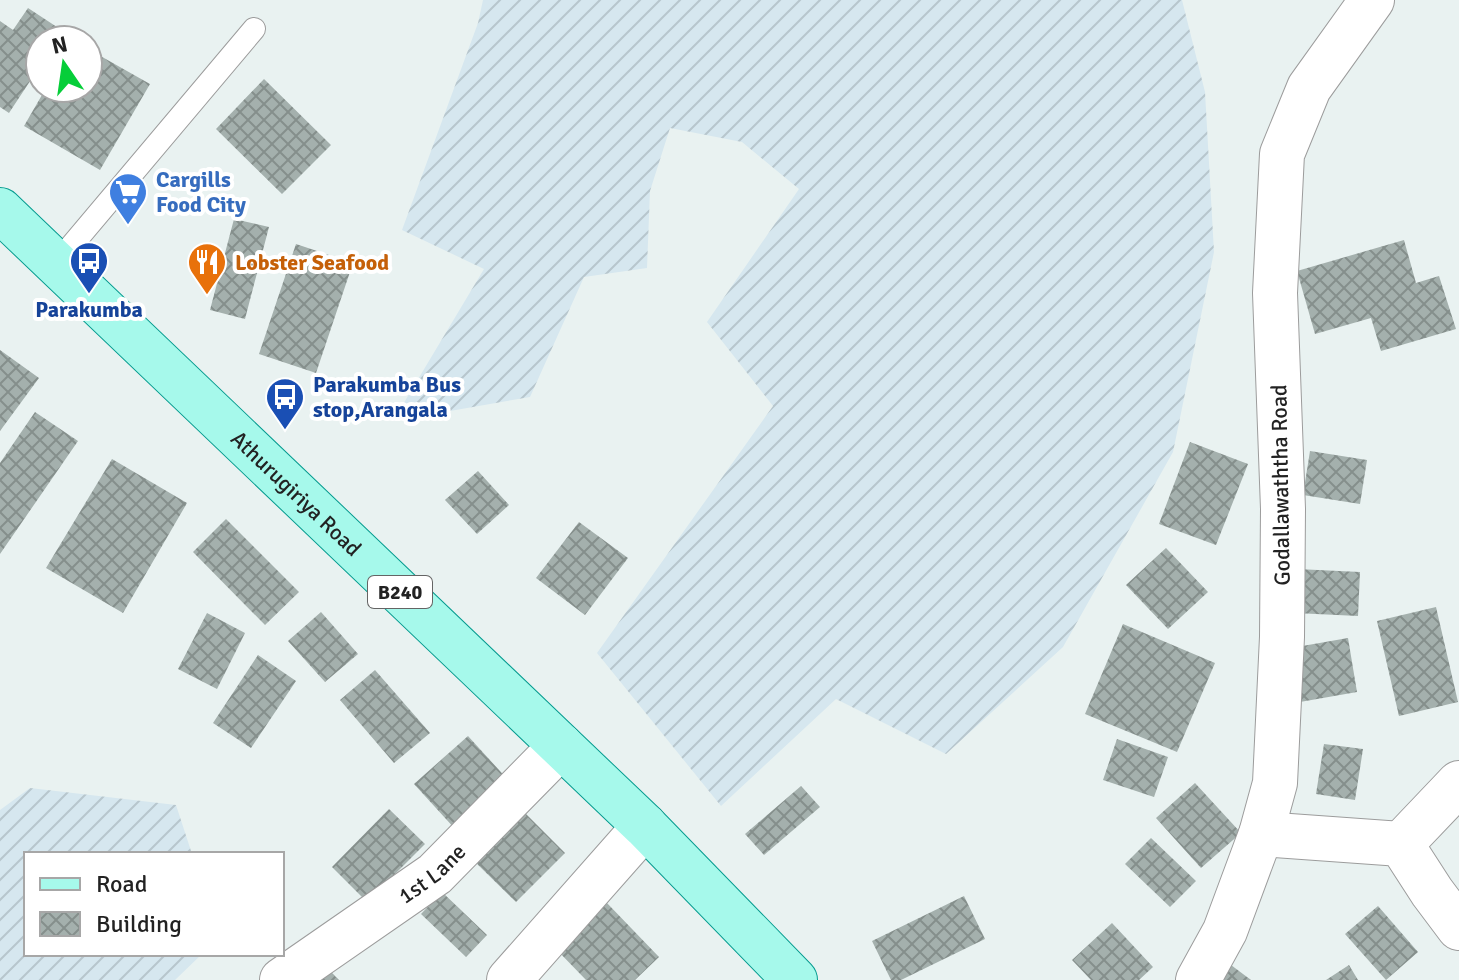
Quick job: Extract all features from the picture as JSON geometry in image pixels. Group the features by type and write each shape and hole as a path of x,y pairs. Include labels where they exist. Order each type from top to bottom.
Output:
{"main road":[{"name":"Athurugiriya Road","path":"0,210 645,826 795,980"}],"street":[{"name":"Godallawaththa Road","path":"1198,980 1225,931 1261,834 1275,783 1282,637 1283,509 1275,293 1282,154 1309,88 1372,0"},
{"name":"1st Lane","path":"282,980 435,874 561,746"},
{"path":"1401,844 1459,783"},
{"path":"509,980 645,826"},
{"path":"1261,834 1401,844"},
{"path":"1401,844 1459,928"}],"lane":[{"path":"56,264 254,29"}],"shaded area":[{"path":"483,0 1182,0 1205,92 1214,252 1173,452 1063,647 946,754 836,699 721,806 597,653 773,406 707,322 799,189 742,142 670,128 650,191 647,268 584,277 530,397 393,421 484,269 402,230 478,23"},
{"path":"30,788 176,805 191,852 24,852 24,956 200,956 175,980 0,980 0,810"}],"building":[{"path":"28,8 52,24 24,24 24,90 9,113 0,107 0,21 13,30"},
{"path":"104,58 150,84 100,170 24,126 37,104 104,104"},
{"path":"264,79 331,145 282,194 216,129"},
{"path":"234,219 269,227 245,319 210,310"},
{"path":"1404,240 1416,283 1439,276 1456,329 1381,351 1371,318 1315,334 1297,271"},
{"path":"296,244 353,263 316,373 259,354"},
{"path":"0,350 39,378 0,431"},
{"path":"35,412 78,441 0,554 0,463"},
{"path":"1190,442 1248,464 1216,545 1159,524"},
{"path":"1310,451 1367,460 1360,504 1303,495"},
{"path":"112,459 187,503 123,613 46,568"},
{"path":"478,471 509,505 477,534 445,500"},
{"path":"226,519 299,592 265,625 193,552"},
{"path":"579,522 628,558 585,615 536,578"},
{"path":"1166,548 1208,592 1168,629 1126,585"},
{"path":"1297,569 1360,572 1358,616 1295,613"},
{"path":"1436,607 1458,702 1399,716 1377,621"},
{"path":"321,612 358,654 325,682 288,641"},
{"path":"207,613 245,633 217,689 178,669"},
{"path":"1123,624 1215,663 1177,752 1085,714"},
{"path":"1348,638 1357,692 1300,702 1291,648"},
{"path":"258,655 296,681 251,748 213,723"},
{"path":"375,670 430,733 394,763 340,700"},
{"path":"468,736 510,782 456,830 414,784"},
{"path":"1117,739 1168,757 1154,797 1103,780"},
{"path":"1324,744 1363,749 1355,800 1316,794"},
{"path":"1195,783 1241,833 1201,868 1156,818"},
{"path":"801,786 820,807 764,855 745,834"},
{"path":"520,808 565,853 516,902 470,857"},
{"path":"389,809 425,844 367,902 332,867"},
{"path":"1151,838 1196,881 1170,907 1125,864"},
{"path":"442,892 487,935 466,957 421,914"},
{"path":"964,896 985,939 901,980 891,980 872,941"},
{"path":"606,902 659,957 635,980 586,980 556,949"},
{"path":"1378,906 1418,952 1386,980 1345,934"},
{"path":"1112,923 1153,967 1139,980 1091,980 1072,960"},
{"path":"1227,962 1251,980 1213,980"},
{"path":"1349,965 1358,980 1326,980"},
{"path":"328,969 339,980 317,980"}],"place":[{"name":"Cargills Food City","path":"128,226"},
{"name":"Parakumba","path":"89,295"},
{"name":"Lobster Seafood","path":"207,296"},
{"name":"Parakumba Bus stop,Arangala","path":"285,431"}]}
